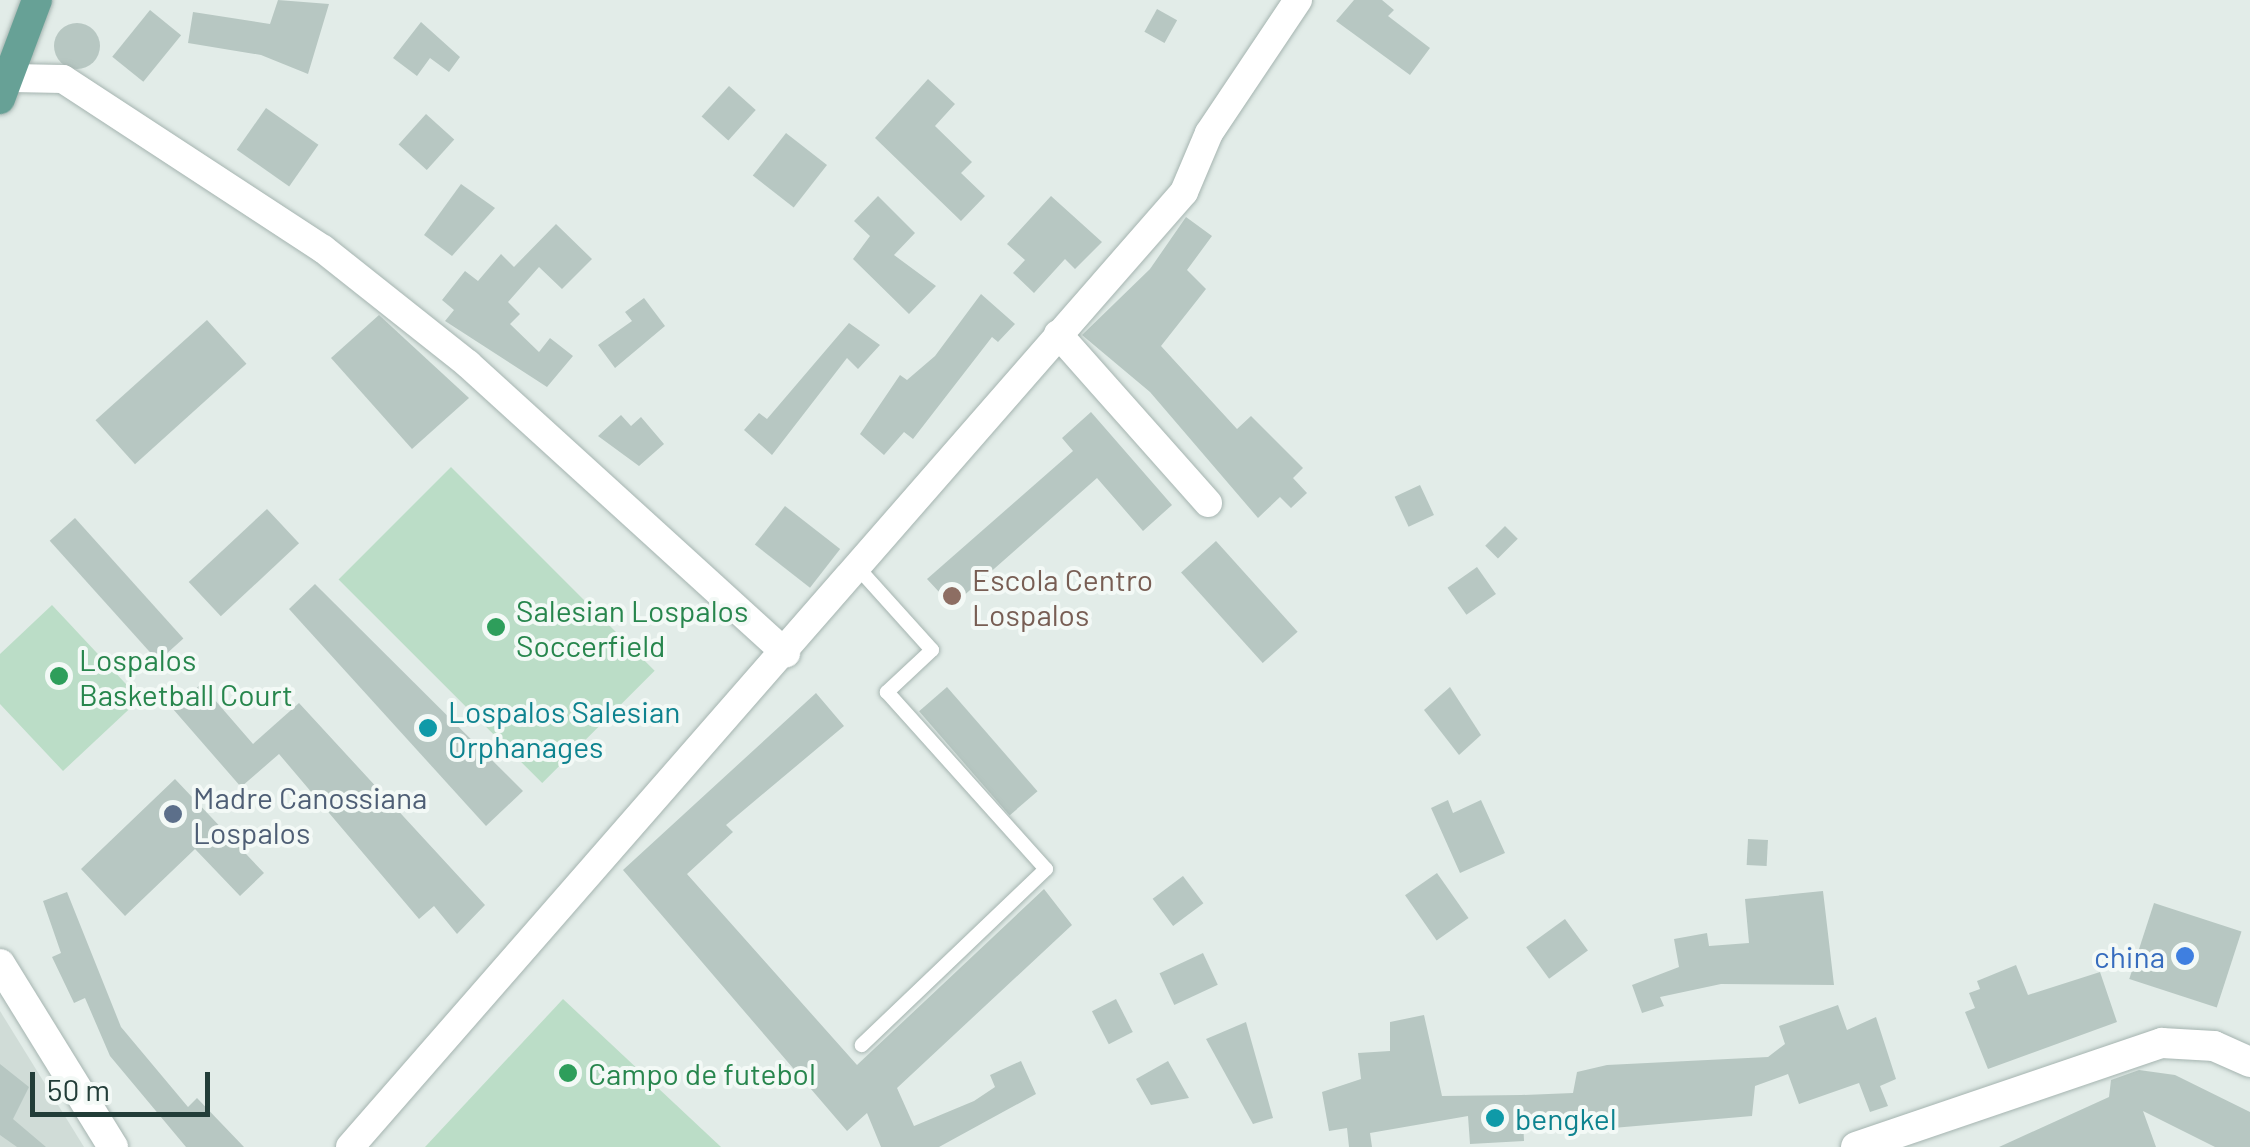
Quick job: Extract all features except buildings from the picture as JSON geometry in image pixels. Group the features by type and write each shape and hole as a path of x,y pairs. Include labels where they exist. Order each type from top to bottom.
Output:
{"main road":[{"path":"6,88 37,0"}],"street":[{"path":"350,1147 786,653 1184,192 1209,133 1298,0"},
{"path":"6,88 63,79 323,249 468,364 786,653"},
{"path":"1058,334 1208,503"},
{"path":"0,964 113,1147"},
{"path":"1856,1147 2162,1043 2214,1046 2250,1062"}],"lane":[{"path":"859,568 932,650 887,692 1046,868 862,1045"}],"shaded area":[{"path":"0,1011 84,1147 0,1147"}],"green space":[{"name":"Salesian Lospalos Soccerfield","path":"451,467 655,671 542,783 339,579"},
{"name":"Lospalos Basketball Court","path":"52,605 140,699 63,771 0,704 0,654"},
{"name":"Campo de futebol","path":"563,999 721,1147 425,1147"}],"place":[{"name":"Escola Centro Lospalos","path":"952,596"},
{"name":"Salesian Lospalos Soccerfield","path":"496,627"},
{"name":"Lospalos Basketball Court","path":"59,676"},
{"name":"Lospalos Salesian Orphanages","path":"428,728"},
{"name":"Madre Canossiana Lospalos","path":"173,814"},
{"name":"china","path":"2185,956"},
{"name":"Campo de futebol","path":"568,1073"},
{"name":"bengkel","path":"1495,1118"}]}
